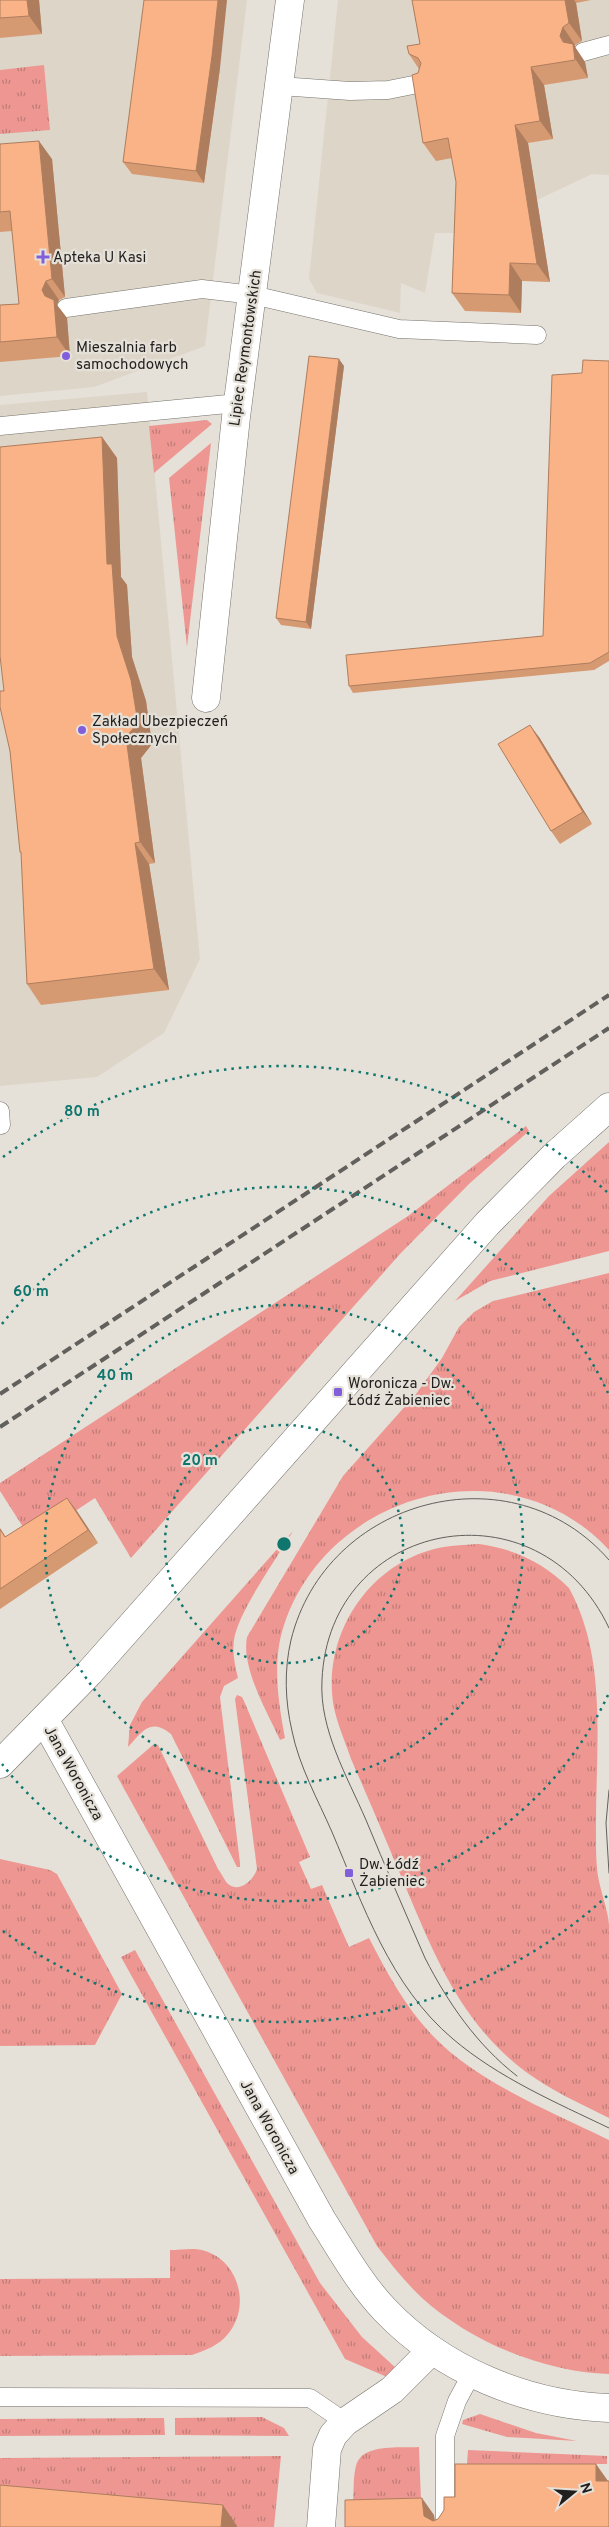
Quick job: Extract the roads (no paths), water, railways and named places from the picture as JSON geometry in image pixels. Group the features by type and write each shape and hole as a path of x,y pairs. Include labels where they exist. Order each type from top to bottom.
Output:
{"street":[{"name":"Lipiec Reymontowskich","path":"206,698 238,403 290,0"},
{"path":"0,1764 102,1658 487,1224 554,1156 609,1107"},
{"name":"Jana Woronicza","path":"44,1719 322,2220 349,2264 385,2310 432,2350 472,2373 501,2386 553,2402 609,2408"},
{"path":"321,2527 327,2449 334,2435 345,2422 392,2390 432,2350"}],"lane":[{"path":"583,52 609,45"},
{"path":"280,86 350,91 388,90 424,83"},
{"path":"66,308 202,289 253,295 400,329 537,335"},
{"path":"0,426 238,403"},
{"path":"445,2527 443,2473 445,2436 456,2401 472,2373"},
{"path":"0,2397 310,2398 345,2422"}],"tram line":[{"path":"609,1560 569,1525 523,1505 475,1499 427,1505 381,1523 342,1552 311,1591 291,1640 286,1685 292,1731 304,1770 367,1916 395,1969 412,1995 431,2018 453,2039 489,2066 548,2099 609,2128"},
{"path":"517,2076 476,2037 443,1991 425,1958 336,1752 325,1716 322,1698 322,1680 333,1625 360,1583 397,1554 442,1538 489,1537 536,1551 577,1581 609,1628"},
{"path":"609,1790 606,1823 609,1873"}],"railway":[{"path":"0,1394 609,995"},
{"path":"0,1427 609,1028"}],"place":[{"name":"Apteka U Kasi","path":"43,257"},
{"name":"Mieszalnia farb samochodowych","path":"66,356"},
{"name":"Zakład Ubezpieczeń Społecznych","path":"82,730"},
{"name":"Woronicza - Dw. Łódź Żabieniec","path":"338,1392"},
{"name":"Dw. Łódź Żabieniec","path":"349,1873"}]}
